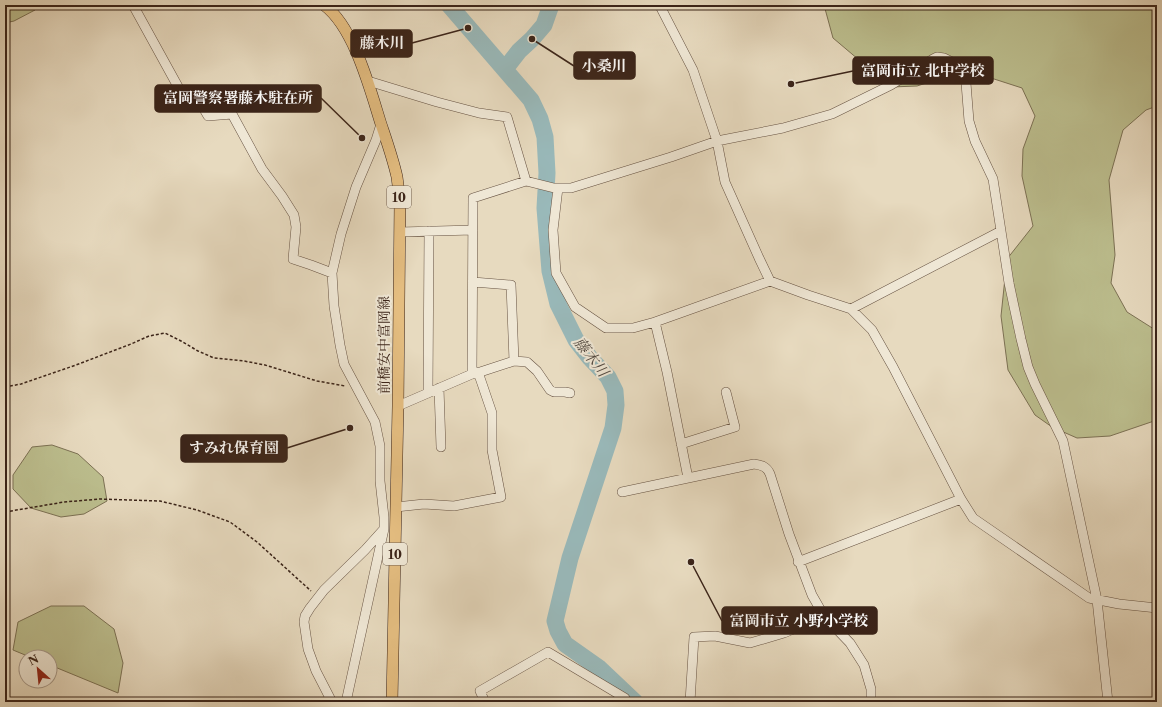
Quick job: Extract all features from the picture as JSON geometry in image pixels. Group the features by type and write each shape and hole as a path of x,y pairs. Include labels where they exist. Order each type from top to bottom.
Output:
{"main road":[{"name":"前橋安中富岡線","path":"324,5 344,29 368,81 392,156 400,201 398,406 392,702"}],"street":[{"path":"133,5 187,103 197,102 201,104 208,116 232,114 262,169 294,215 296,227 293,260 332,273"},
{"path":"661,5 661,8 692,70 717,141 725,182 770,281"},
{"path":"396,507 424,504 454,506 501,497 492,450 492,413 475,373 473,198 526,181 556,188 571,188 717,141 783,128 832,114 891,85 933,58 944,58 955,65 966,83 969,121 975,141 993,179 1009,283 1028,367 1063,441 1097,600 1108,702"},
{"path":"368,81 479,113 506,117 521,159 526,181"},
{"path":"346,702 384,529 384,516 380,481 380,446 375,422 344,364 334,306 332,273 356,187 376,140 381,124"},
{"path":"556,188 553,230 556,273 574,307 606,328 634,328 770,281 851,309 872,330 893,367 961,499 973,518 1089,598 1119,604 1157,608"},
{"path":"400,232 473,230"},
{"path":"428,393 429,231"},
{"path":"851,309 1001,231"},
{"path":"473,282 512,284 514,361"},
{"path":"655,322 667,372 688,478"},
{"path":"398,406 475,373 514,361 527,362 537,370 550,390 554,392 570,393"},
{"path":"439,388 441,447"},
{"path":"681,444 735,428 726,392"},
{"path":"622,492 677,482 688,478 754,464 766,468 770,474 798,562 812,595 824,616 850,643 864,665 871,689 871,702"},
{"path":"798,562 961,499"},
{"path":"384,529 396,530"},
{"path":"332,702 316,671 308,649 304,622 307,612 318,598 384,529"},
{"path":"690,702 694,637 715,636 750,643 784,633 824,616"},
{"path":"485,702 480,691 548,652 625,698 626,702"}],"path":[{"path":"5,387 21,384 76,365 132,344 148,336 165,333 214,358 265,365 317,381 358,389"},
{"path":"5,512 64,502 100,499 160,501 197,510 230,522 257,542 318,598"}],"green space":[{"path":"5,5 33,5 35,10 14,21 5,23"},
{"path":"824,5 1138,5 1157,8 1157,106 1146,110 1123,130 1109,180 1115,255 1111,283 1127,312 1157,331 1157,420 1110,436 1077,438 1052,427 1035,415 1008,370 1001,316 1007,259 1033,226 1022,176 1023,149 1035,116 1022,88 991,78 942,78 917,86 891,87 833,38"},
{"path":"52,445 78,454 103,477 107,501 84,514 61,517 31,508 13,489 13,475 32,447"},
{"path":"51,606 84,606 114,629 123,663 118,693 58,668 58,649 18,649 18,652 13,650 18,622"}],"waterway":[{"name":"藤木川","path":"449,5 531,100 540,119 545,137 547,173 545,208 550,271 558,304 576,340 608,377 615,391 616,405 613,428 570,558 555,621 558,631 565,644 599,668 635,702"},
{"path":"505,69 519,51 544,25 551,5"}],"place":[{"name":"藤木川","path":"468,28"},
{"name":"小桑川","path":"532,39"},
{"name":"富岡市立 北中学校","path":"791,84"},
{"name":"富岡警察署藤木駐在所","path":"362,138"},
{"name":"すみれ保育園","path":"350,428"},
{"name":"富岡市立 小野小学校","path":"691,562"}]}
